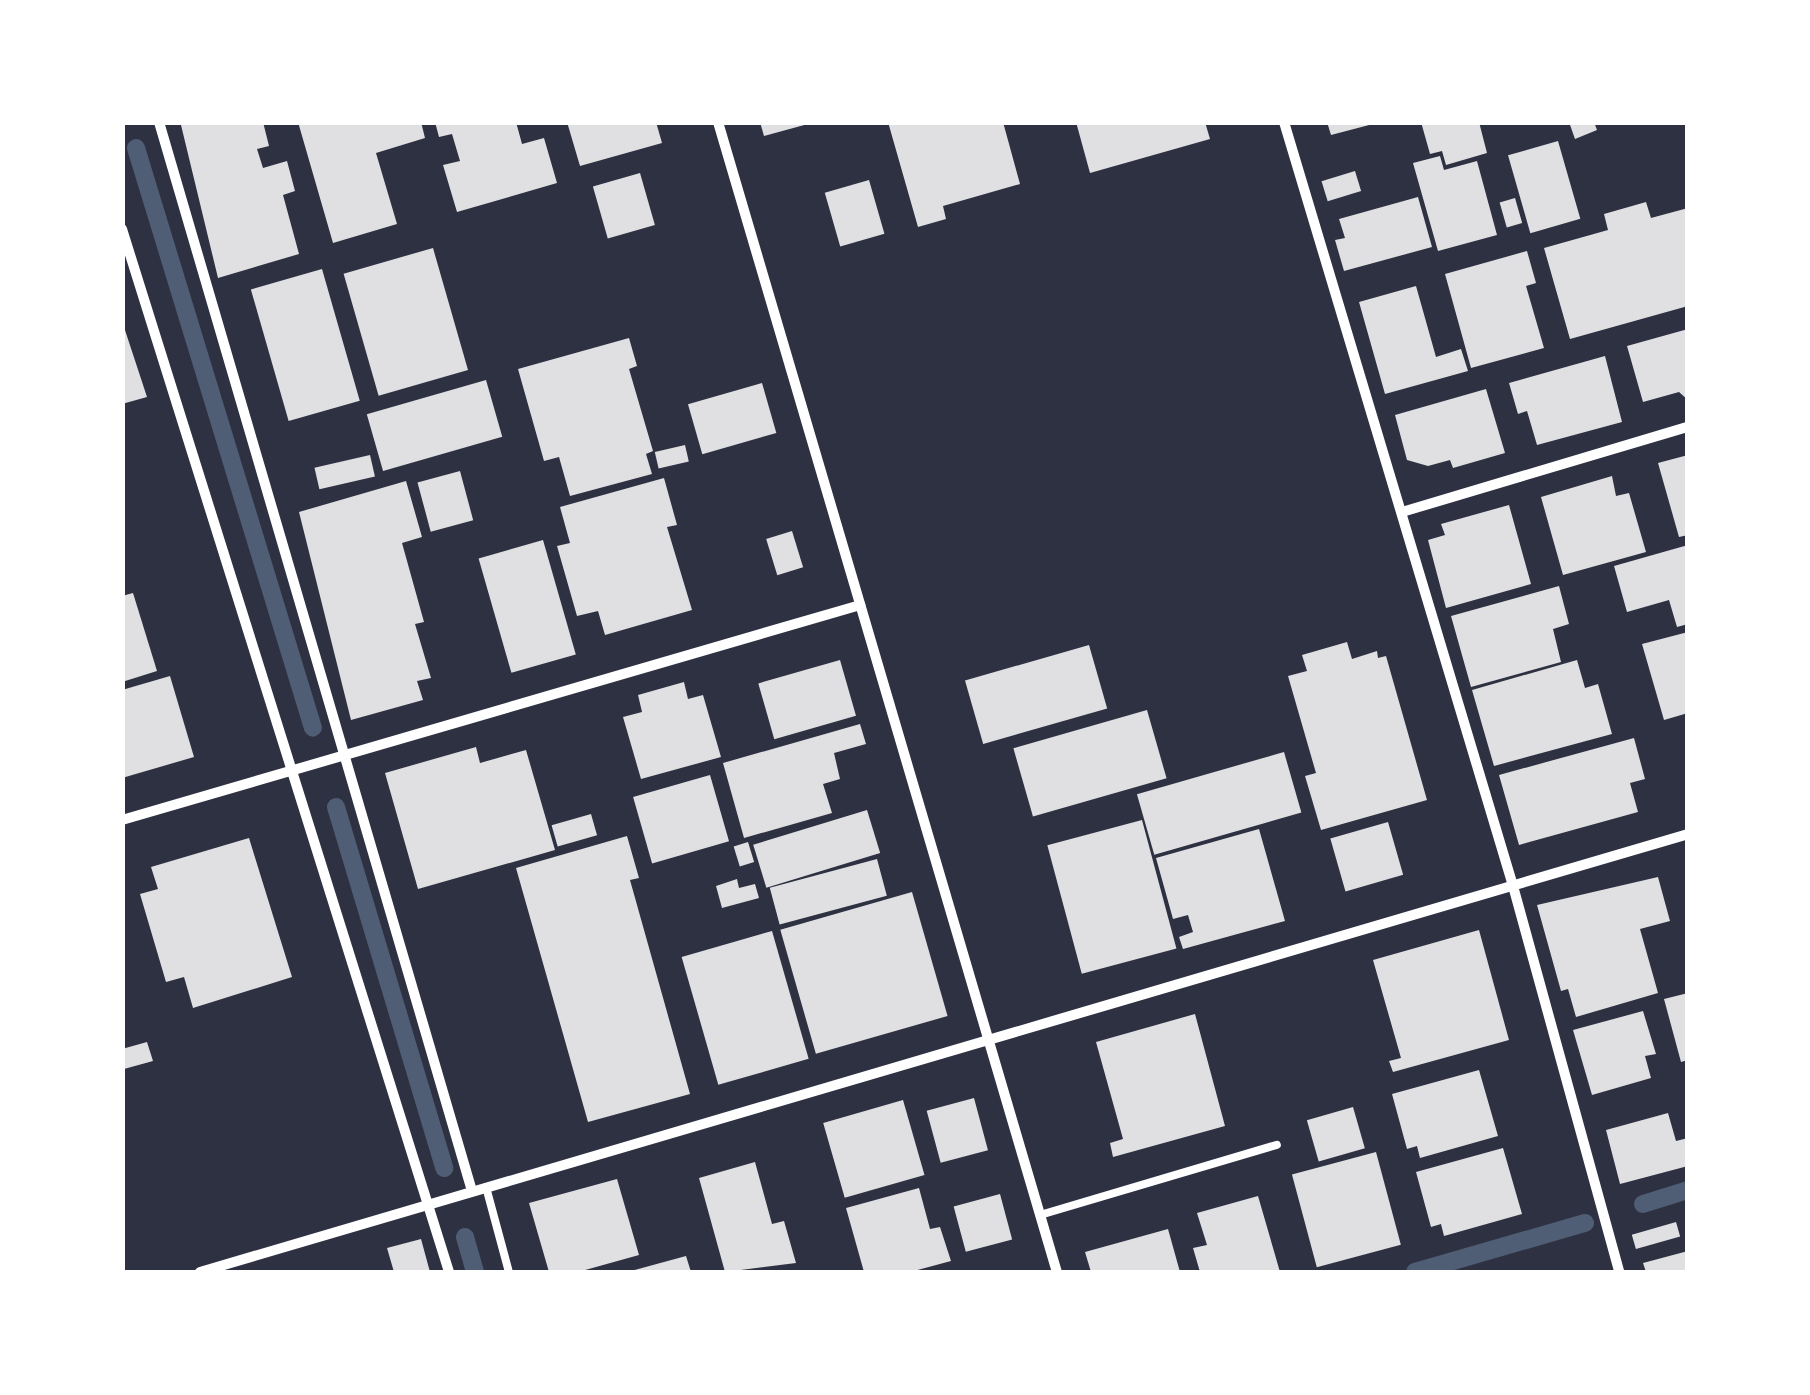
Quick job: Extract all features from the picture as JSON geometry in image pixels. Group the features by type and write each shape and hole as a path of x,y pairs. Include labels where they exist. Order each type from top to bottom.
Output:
{"street":[{"path":"158,122 472,1191"},
{"path":"718,122 1056,1272"},
{"path":"1284,122 1513,886 1619,1272"},
{"path":"122,229 449,1272"},
{"path":"1402,512 1688,427"},
{"path":"122,820 860,605"},
{"path":"200,1272 1688,834"}],"lane":[{"path":"1040,1215 1277,1145"},
{"path":"486,1187 510,1272"}],"building":[{"path":"263,122 269,146 257,149 263,168 287,161 295,191 283,195 299,254 218,278 181,125"},
{"path":"298,122 421,122 425,138 376,153 397,224 333,243"},
{"path":"435,122 516,122 522,144 544,138 557,183 457,212 443,165 460,161 452,134 439,137"},
{"path":"567,122 656,122 662,143 580,166"},
{"path":"760,122 808,122 808,124 764,136"},
{"path":"888,122 1003,122 1020,184 943,206 946,219 918,227"},
{"path":"1076,122 1205,122 1210,139 1090,173"},
{"path":"1327,122 1373,122 1373,124 1331,135"},
{"path":"1421,122 1479,122 1487,153 1446,165 1442,151 1430,154"},
{"path":"1569,122 1594,122 1597,130 1575,139"},
{"path":"1558,141 1580,219 1530,233 1508,155"},
{"path":"1440,156 1444,170 1477,161 1497,235 1438,251 1413,163"},
{"path":"1355,171 1361,191 1328,201 1322,181"},
{"path":"640,173 655,225 608,238 593,187"},
{"path":"869,180 884,234 840,247 825,193"},
{"path":"1418,197 1432,247 1344,271 1335,240 1345,238 1339,219"},
{"path":"1515,198 1522,223 1507,227 1500,202"},
{"path":"1646,202 1651,218 1688,208 1688,306 1570,339 1544,248 1608,230 1604,214"},
{"path":"433,248 468,370 379,396 344,274"},
{"path":"1527,251 1536,283 1526,286 1544,348 1471,368 1445,274"},
{"path":"322,269 360,401 289,421 251,289"},
{"path":"1416,286 1436,357 1461,349 1468,371 1385,394 1359,302"},
{"path":"122,321 147,397 122,404"},
{"path":"1688,329 1688,400 1679,392 1643,402 1627,346"},
{"path":"629,338 637,366 629,369 653,451 646,454 652,474 570,496 559,457 544,461 518,369"},
{"path":"1605,356 1622,422 1537,445 1527,411 1518,414 1509,383"},
{"path":"486,380 502,437 383,471 367,414"},
{"path":"762,383 776,433 702,454 688,404"},
{"path":"1486,389 1505,453 1453,468 1450,460 1428,466 1407,460 1395,415"},
{"path":"685,445 689,462 659,469 655,452"},
{"path":"370,455 375,476 319,489 314,468"},
{"path":"1688,455 1688,535 1679,537 1658,463"},
{"path":"460,471 473,520 431,532 417,482"},
{"path":"1612,476 1616,496 1629,493 1646,552 1563,575 1541,497"},
{"path":"664,478 677,525 667,527 692,610 605,635 598,611 577,616 557,546 570,543 560,507"},
{"path":"406,481 422,537 402,543 424,622 415,624 431,678 417,681 423,700 351,720 299,512"},
{"path":"1509,505 1531,584 1446,608 1428,540 1445,535 1441,524"},
{"path":"792,531 803,567 777,575 766,539"},
{"path":"543,540 576,654 511,673 479,558"},
{"path":"1688,545 1688,624 1677,627 1669,600 1627,612 1614,566"},
{"path":"1559,586 1569,624 1553,629 1561,662 1471,687 1451,616"},
{"path":"133,593 157,671 122,682 122,596"},
{"path":"1688,632 1688,713 1664,720 1642,644"},
{"path":"1347,642 1352,659 1377,651 1378,658 1386,656 1427,800 1321,830 1305,776 1316,773 1288,676 1307,671 1302,655"},
{"path":"1089,645 1107,708 983,744 965,681"},
{"path":"840,660 856,716 774,739 758,683"},
{"path":"1577,660 1585,688 1598,684 1612,734 1494,766 1472,690"},
{"path":"170,676 194,757 122,778 122,690"},
{"path":"684,682 688,699 703,695 721,757 641,779 623,717 642,712 638,695"},
{"path":"1147,710 1167,778 1033,817 1013,748"},
{"path":"860,724 866,744 834,753 840,779 823,784 832,813 744,838 723,763"},
{"path":"1634,738 1645,779 1630,783 1638,812 1519,845 1499,775"},
{"path":"476,747 480,763 526,750 555,850 418,889 385,773"},
{"path":"1284,752 1301,813 1154,855 1137,794"},
{"path":"710,775 729,841 652,863 633,797"},
{"path":"867,810 880,853 766,888 753,845"},
{"path":"591,814 597,835 558,846 552,825"},
{"path":"1142,820 1176,948 1082,974 1047,845"},
{"path":"1388,822 1403,875 1345,891 1330,839"},
{"path":"1259,829 1285,921 1183,949 1179,937 1193,932 1188,915 1173,919 1156,858"},
{"path":"627,836 639,878 630,880 690,1094 588,1122 516,868"},
{"path":"249,838 292,977 193,1008 184,977 166,982 140,894 158,889 151,867"},
{"path":"748,842 754,862 740,866 734,846"},
{"path":"877,859 887,896 780,924 770,888"},
{"path":"1658,877 1670,921 1640,929 1658,993 1576,1017 1568,989 1561,991 1537,905"},
{"path":"737,879 739,888 755,884 759,898 722,908 716,886"},
{"path":"912,892 948,1016 816,1054 780,930"},
{"path":"1479,930 1509,1040 1393,1072 1389,1061 1401,1058 1373,960"},
{"path":"772,931 809,1059 718,1085 682,957"},
{"path":"1688,993 1688,1060 1681,1062 1664,999"},
{"path":"1643,1011 1656,1054 1645,1056 1651,1078 1592,1095 1573,1030"},
{"path":"1195,1014 1225,1126 1113,1157 1110,1143 1123,1139 1096,1042"},
{"path":"147,1042 153,1061 124,1069 122,1049"},
{"path":"1479,1070 1498,1136 1420,1158 1417,1146 1407,1149 1392,1094"},
{"path":"974,1098 988,1150 941,1163 927,1111"},
{"path":"903,1100 924,1175 845,1198 823,1123"},
{"path":"1353,1107 1365,1148 1319,1162 1307,1120"},
{"path":"1668,1113 1676,1141 1688,1138 1688,1166 1620,1184 1606,1130"},
{"path":"1503,1148 1522,1214 1444,1236 1441,1224 1431,1227 1416,1172"},
{"path":"1376,1152 1401,1245 1317,1267 1292,1175"},
{"path":"755,1162 772,1224 784,1221 796,1263 725,1272 699,1178"},
{"path":"617,1179 639,1255 578,1272 549,1272 529,1203"},
{"path":"919,1188 930,1229 940,1227 951,1261 910,1272 864,1272 846,1208"},
{"path":"1000,1194 1012,1239 966,1252 954,1206"},
{"path":"1258,1196 1280,1272 1200,1272 1193,1248 1207,1245 1197,1213"},
{"path":"1676,1222 1680,1236 1636,1249 1632,1235"},
{"path":"1168,1229 1180,1272 1091,1272 1085,1252"},
{"path":"421,1239 430,1272 394,1272 387,1248"},
{"path":"1688,1251 1688,1272 1646,1272 1643,1263"},
{"path":"686,1256 691,1272 631,1272 631,1271"}],"waterway":[{"path":"136,148 313,728"},
{"path":"336,807 444,1168"},
{"path":"1643,1204 1688,1190"},
{"path":"1415,1272 1585,1223"},
{"path":"465,1237 475,1272"}]}
